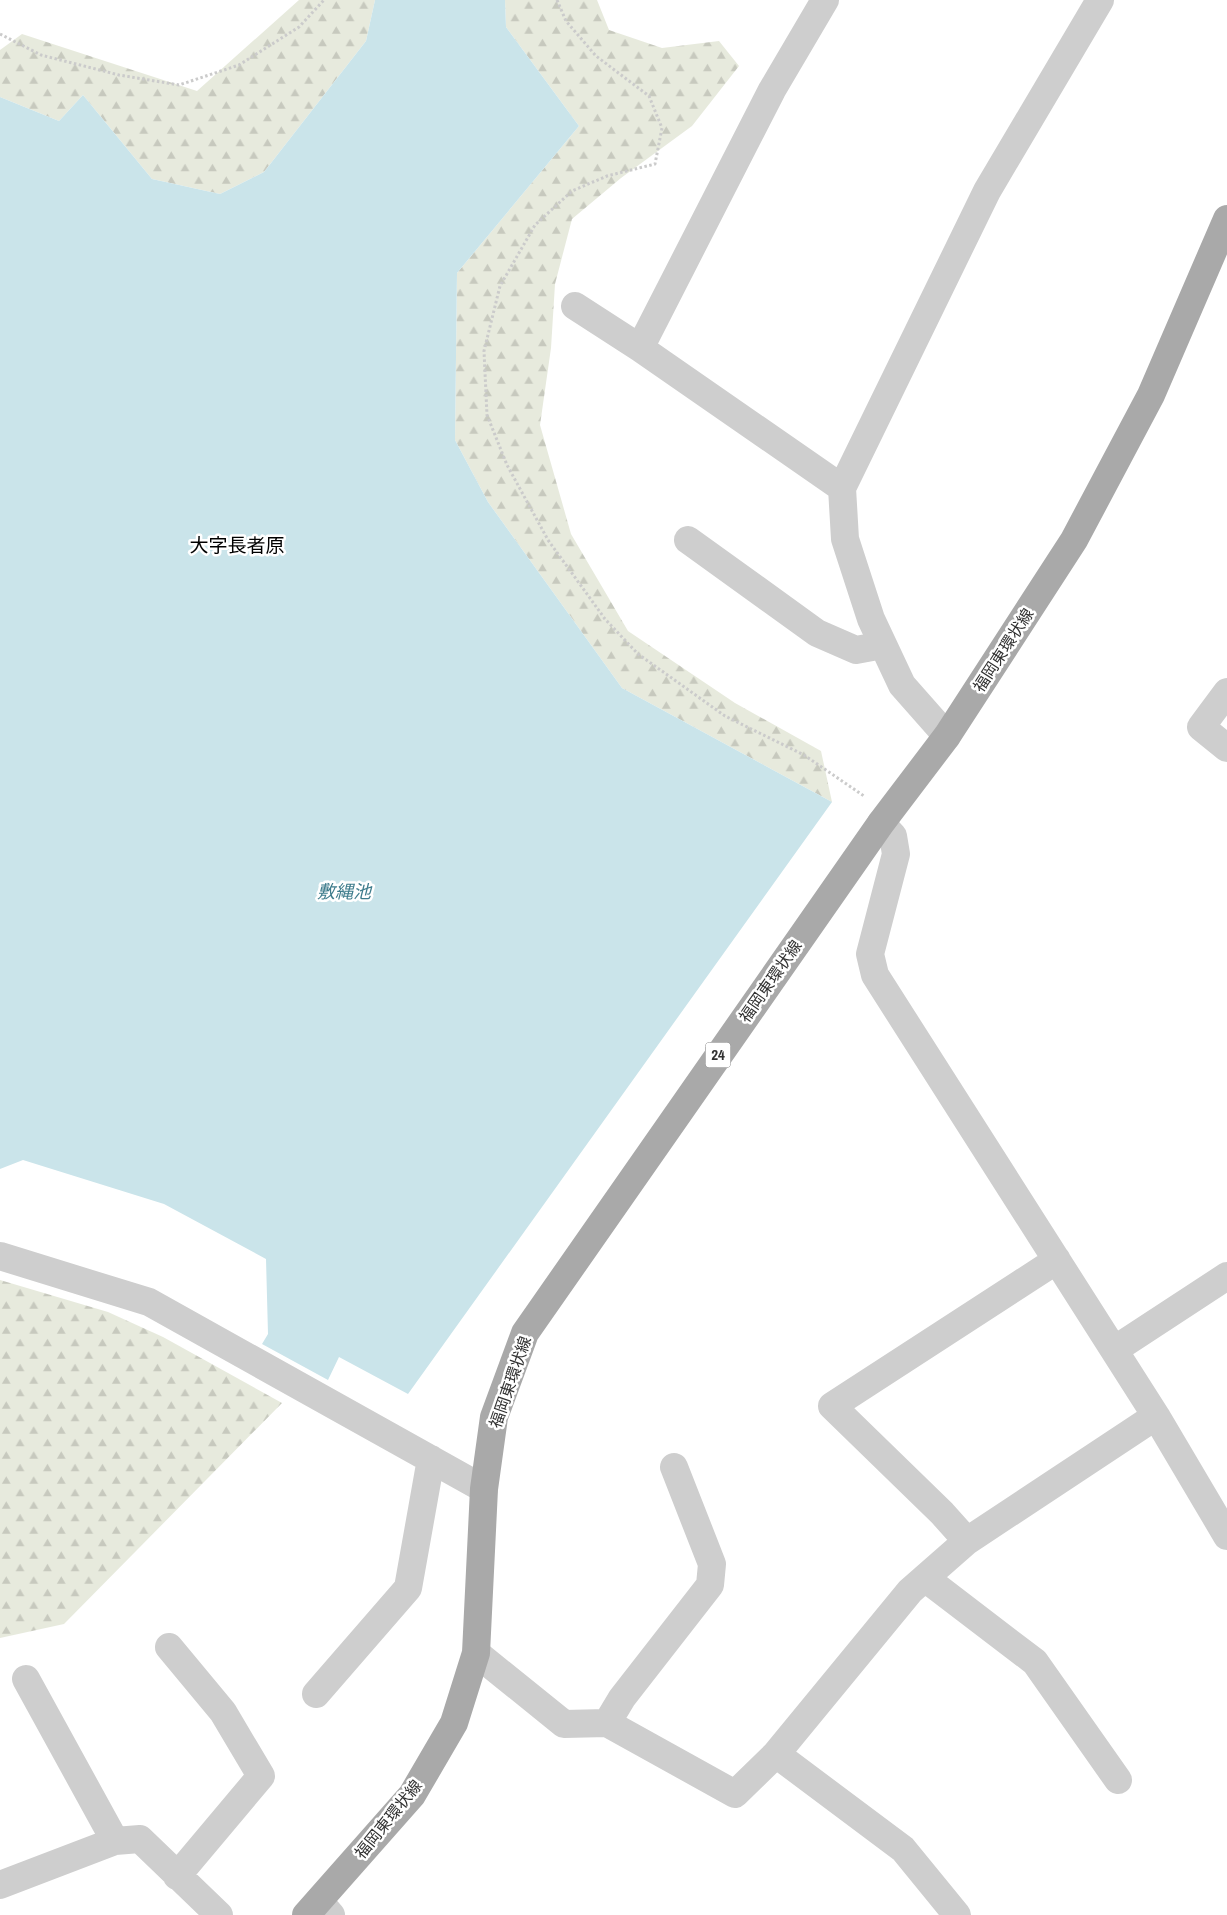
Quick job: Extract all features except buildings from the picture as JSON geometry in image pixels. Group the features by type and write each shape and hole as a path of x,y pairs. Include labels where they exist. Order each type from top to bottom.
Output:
{"main road":[{"name":"福岡東環状線","path":"318,1910 412,1794 454,1723 476,1653 484,1489 494,1417 526,1333 885,818 947,736 1074,540 1151,395 1227,219"}],"street":[{"path":"640,348 772,90 825,0"},
{"path":"947,736 902,685 870,619 846,539 842,488 987,191 1100,0"},
{"path":"576,306 842,488"},
{"path":"688,540 817,633 856,650 883,645"},
{"path":"1227,692 1201,727 1227,748"},
{"path":"885,818 893,836 896,854 870,954 875,975 1156,1416 1227,1536"},
{"path":"0,1256 149,1302 484,1489"},
{"path":"967,1541 942,1513 832,1406 1056,1260"},
{"path":"1114,1350 1227,1276"},
{"path":"476,1653 564,1724 607,1723 735,1794 776,1754 910,1591 967,1541 1156,1416"},
{"path":"316,1694 408,1588 431,1460"},
{"path":"607,1723 622,1698 710,1585 712,1564 674,1467"},
{"path":"925,1578 1035,1662 1118,1780"},
{"path":"169,1647 223,1712 260,1776 177,1876"},
{"path":"26,1679 114,1841"},
{"path":"776,1754 904,1849 957,1915"},
{"path":"0,1885 114,1841 140,1839 219,1915"}],"path":[{"path":"0,34 41,55 119,75 179,85 239,65 299,27 324,0"},
{"path":"557,0 566,21 596,56 649,96 662,128 655,164 606,176 572,191 535,225 500,286 484,351 487,415 504,457 548,540 605,619 638,654 725,716 804,755 885,818"}],"green space":[{"path":"299,0 375,0 366,41 264,172 220,194 152,179 83,95 59,121 0,97 0,50 22,34 197,91"},
{"path":"505,0 597,0 609,30 662,48 719,41 739,66 692,126 621,178 572,219 555,284 551,348 540,425 571,534 628,631 735,703 821,751 832,802 622,688 488,502 455,440 457,273 579,126 506,27"},
{"path":"0,1280 108,1312 163,1337 282,1403 64,1624 0,1638"}],"water":[{"name":"敷縄池","path":"375,0 505,0 506,27 579,126 457,273 455,440 488,502 622,688 832,802 408,1394 339,1357 328,1380 262,1344 268,1334 266,1259 164,1204 23,1160 0,1169 0,97 59,121 83,95 152,179 220,194 264,172 366,41"}],"district":[{"name":"大字長者原","path":"237,545"}]}
